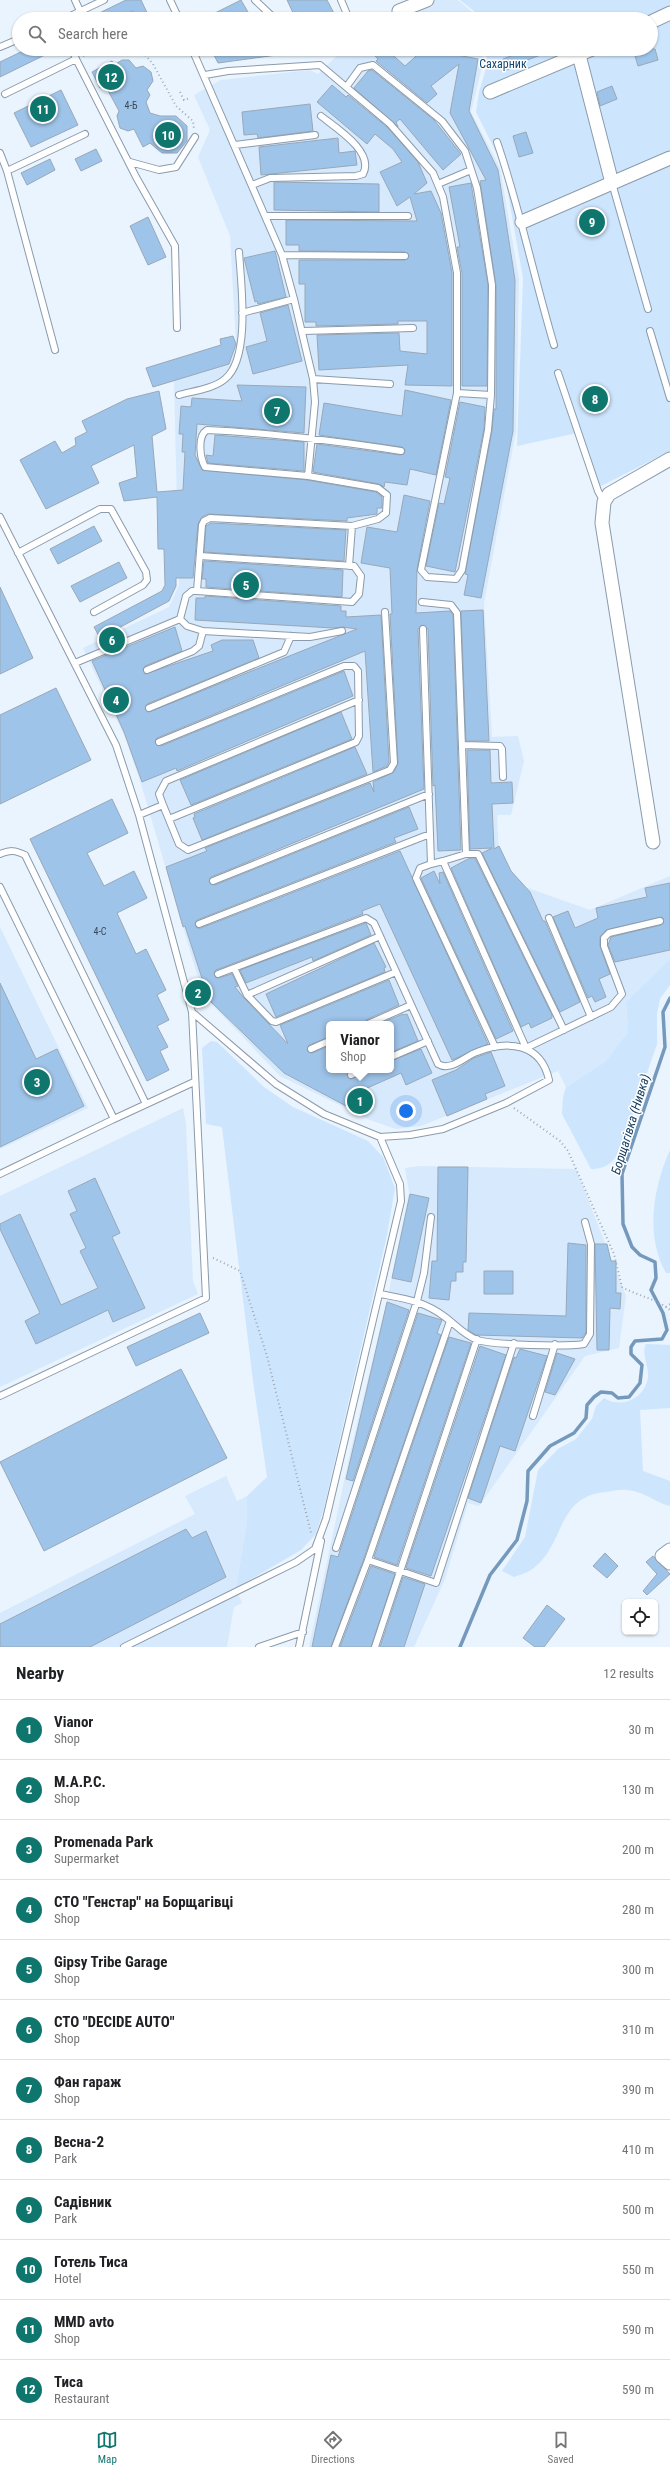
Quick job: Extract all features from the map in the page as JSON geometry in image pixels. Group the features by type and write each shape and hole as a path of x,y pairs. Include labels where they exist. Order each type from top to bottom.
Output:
{"street":[{"path":"399,11 427,0"},
{"path":"658,19 670,13"},
{"path":"490,92 577,56"},
{"path":"579,56 612,183"},
{"path":"522,222 670,158"},
{"path":"653,842 602,523 604,502 609,494 670,459"},
{"path":"670,1550 662,1556 670,1563"}],"lane":[{"path":"75,0 80,11 104,0"},
{"path":"170,0 176,12"},
{"path":"255,0 268,12"},
{"path":"341,0 345,12"},
{"path":"0,47 12,42"},
{"path":"75,56 175,246 177,328"},
{"path":"195,56 282,255 303,331 313,379 315,402 308,476"},
{"path":"5,94 76,59"},
{"path":"205,76 228,71 320,65 347,86 390,124 433,174 438,184 443,197 457,273 457,393 421,570 427,577 456,579 460,575 488,430 491,395 492,285 477,188 465,151 442,121 373,65 360,68 347,86"},
{"path":"252,185 270,178 356,176 363,174 366,161 362,152 321,116"},
{"path":"7,171 85,134"},
{"path":"235,145 315,134"},
{"path":"130,162 159,170 176,167 195,137"},
{"path":"497,142 522,222 532,269 554,345"},
{"path":"0,153 7,171 55,350"},
{"path":"438,184 471,170"},
{"path":"612,183 648,310"},
{"path":"266,216 408,216"},
{"path":"179,395 218,383 231,374 242,342 239,252"},
{"path":"282,255 405,256"},
{"path":"242,313 294,299"},
{"path":"303,331 413,328"},
{"path":"650,331 670,398"},
{"path":"558,373 598,491 604,502"},
{"path":"313,379 390,384"},
{"path":"457,393 491,395"},
{"path":"197,590 202,525 204,520 210,518 352,526 378,519 386,513 387,495 383,490 308,476 205,467 200,438 202,433 207,430 311,437 401,450"},
{"path":"18,553 100,508 111,509 146,572 147,580 143,585 94,612"},
{"path":"0,517 116,745 139,815 192,1012 194,1082 206,1298 0,1396"},
{"path":"349,566 352,526"},
{"path":"180,619 186,596 192,591 197,590 352,602 359,594 361,576 354,566 200,556"},
{"path":"422,602 451,605 457,614 466,854"},
{"path":"359,700 166,781 159,794 179,844 188,850 390,770 394,763 385,612"},
{"path":"75,663 180,619"},
{"path":"180,619 187,626 203,631 310,637 342,631"},
{"path":"423,629 431,864"},
{"path":"147,670 193,651 199,646 203,631"},
{"path":"149,708 284,652 291,636"},
{"path":"159,742 344,666 354,666 358,671 359,736 356,742 169,819"},
{"path":"462,745 500,746 502,749 503,777"},
{"path":"214,881 429,794"},
{"path":"139,815 163,805"},
{"path":"199,924 430,834"},
{"path":"0,854 9,850 16,850 25,855 146,1104"},
{"path":"495,1047 416,878 420,868 442,860 466,854 478,854 564,1030"},
{"path":"192,1012 276,1084 324,1114 380,1137 410,1135 443,1129 506,1103 549,1080 542,1059 526,1048 442,860"},
{"path":"0,887 114,1119"},
{"path":"218,974 366,918 374,923 438,1064 443,1067 449,1066 477,1052 495,1047 526,1048 611,1007 622,994 604,946 604,938 609,933 660,921"},
{"path":"549,918 591,1017"},
{"path":"247,995 380,936"},
{"path":"234,968 247,995 272,1021 276,1022 396,972"},
{"path":"375,1021 411,1005"},
{"path":"394,1056 428,1041"},
{"path":"310,1049 326,1042"},
{"path":"350,1075 355,1073"},
{"path":"0,1174 194,1082"},
{"path":"299,1647 326,1519 401,1201 400,1184 380,1137"},
{"path":"336,1548 417,1300 424,1273 431,1217"},
{"path":"380,1294 417,1300 450,1321 461,1332 477,1340 495,1343 584,1344 590,1334 591,1244 585,1222"},
{"path":"335,1647 368,1560 450,1321"},
{"path":"375,1647 477,1340"},
{"path":"368,1560 436,1583 514,1343"},
{"path":"532,1416 555,1344"},
{"path":"124,1647 296,1562 315,1549 326,1519"},
{"path":"259,1647 303,1632"}],"path":[{"path":"76,59 83,56"},
{"path":"146,56 153,64 176,106 194,121 195,137"},
{"path":"180,92 184,100 190,98"},
{"path":"506,1103 560,1141 568,1151 614,1254 622,1287 647,1300 662,1304 670,1310"},
{"path":"203,1252 240,1271 267,1356 315,1549"},
{"path":"666,1307 670,1304"}],"shaded area":[{"path":"435,0 458,0 471,12 405,12"},
{"path":"337,56 483,56 484,59 471,112 500,168 519,279 516,431 484,603 492,737 518,736 524,761 511,815 497,815 499,858 525,887 590,910 670,876 670,959 626,1002 628,1032 605,1062 566,1087 558,1071 421,1126 396,1129 370,1120 280,1076 203,995 142,787 125,737 83,648 169,607 179,585 174,381 230,364 236,344 230,236 198,157 210,130 194,95 221,80 310,70 318,74"},
{"path":"0,927 88,1108 0,1149"},
{"path":"183,1108 186,1124 193,1281 198,1294 0,1387 0,1196"},
{"path":"419,1166 576,1169 626,1296 619,1348 585,1356 479,1506 468,1503 445,1579 414,1647 309,1647 350,1453 388,1296 409,1192 405,1168"},
{"path":"226,1476 237,1501 247,1496 247,1522 236,1588 242,1603 234,1607 227,1647 0,1647 0,1613 195,1514 185,1496"}],"green space":[{"name":"Сахарник","path":"460,0 670,0 670,451 595,489 577,433 517,446 523,278 503,166 476,112 479,92 488,62 486,56 658,56 658,12 474,11"},
{"path":"670,959 670,985 660,999 657,1014 657,1044 622,1145 611,1163 597,1169 591,1169 562,1114 563,1097 566,1087 605,1062 628,1032 626,1002"},
{"path":"211,1041 217,1042 264,1087 293,1107 368,1141 383,1157 395,1188 387,1235 324,1508 316,1534 301,1550 236,1588 247,1522 247,1496 267,1477 253,1381 222,1127 206,1124 202,1048"},
{"path":"670,1150 670,1273 666,1273 659,1259 655,1244 654,1212 659,1180"},
{"path":"646,1344 670,1345 670,1408 640,1410 643,1471 670,1481 670,1506 645,1495 627,1490 616,1490 590,1496 578,1502 569,1512 550,1548 542,1560 531,1570 514,1577 502,1571 525,1537 538,1470 558,1449 576,1439 592,1419 596,1406 604,1398 611,1401 625,1402 631,1400 642,1391 646,1385 648,1377 644,1352"}],"building":[{"path":"126,0 141,0 147,12 133,11 101,12"},
{"path":"241,0 248,12 217,12"},
{"path":"287,0 327,0 333,12 293,12"},
{"path":"12,56 43,56 0,77 0,62"},
{"path":"214,56 270,56 218,63"},
{"path":"375,56 394,56 405,66 416,56 462,56 478,59 469,111 498,170 515,280 513,431 481,598 464,595 468,575 465,574 492,431 494,409 496,409 496,285 480,181 486,180 450,113 459,64 431,86 437,94 427,103 376,61 378,59"},
{"path":"511,56 538,56 507,70 503,59"},
{"path":"635,56 657,56 658,60 638,66"},
{"path":"122,60 129,60 136,68 143,66 151,72 153,81 147,90 150,95 146,102 150,113 160,116 176,116 187,126 187,141 177,153 162,153 150,143 143,147 134,129 128,131 120,128 117,116 119,111 105,85 100,88 92,72 112,61 114,65"},
{"path":"372,70 434,120 461,154 443,170 400,119 396,122 398,127 354,88 368,71"},
{"path":"332,85 346,97 348,95 387,127 418,162 427,183 414,194 431,191 441,213 452,273 452,386 405,385 408,365 319,370 317,335 399,333 400,351 427,354 427,321 398,321 398,324 316,326 316,322 305,322 305,284 299,284 299,260 405,260 409,256 405,252 299,251 299,245 286,245 286,220 417,221 410,197 397,206 380,172 402,162 393,149 375,134 367,144 317,102"},
{"path":"612,86 617,99 600,106 597,92"},
{"path":"61,90 78,125 31,147 14,113"},
{"path":"310,104 313,131 258,138 257,134 244,135 242,112"},
{"path":"526,132 533,153 519,157 513,136"},
{"path":"338,138 339,153 355,151 357,165 261,175 259,147"},
{"path":"96,149 102,161 81,171 75,159"},
{"path":"50,159 55,170 27,185 21,173"},
{"path":"274,182 379,184 379,212 274,210"},
{"path":"471,183 488,285 487,386 462,386 462,273 457,247 460,247 449,187"},
{"path":"148,217 166,257 148,265 130,226"},
{"path":"275,251 286,297 258,304 257,301 255,302 244,258"},
{"path":"288,305 302,361 253,374 246,347 267,341 260,313"},
{"path":"233,336 236,344 229,364 153,387 146,368 221,345 220,339"},
{"path":"237,385 306,387 304,433 197,424 195,455 202,470 307,480 376,492 382,497 382,508 377,508 377,514 347,518 347,521 208,514 202,517 198,524 193,578 176,578 176,586 169,601 100,638 94,627 162,591 165,585 164,549 158,549 157,497 124,501 119,483 137,477 134,445 91,466 99,483 46,509 20,460 55,441 62,453 76,445 75,438 87,432 82,421 127,399 159,391 166,429 152,436 157,492 183,490 185,452 182,452 183,434 179,434 181,406 191,407 192,398 242,401"},
{"path":"405,390 451,400 436,475 410,469 407,485 385,482 384,487 379,484 313,472 317,444 400,455 404,454 405,450 402,447 319,435 324,403 402,416"},
{"path":"460,402 485,407 484,429 455,572 426,566 439,503 444,504 450,478 445,477"},
{"path":"215,435 304,442 304,471 208,463 206,455 213,456"},
{"path":"404,495 430,501 417,569 416,613 450,611 453,615 461,850 438,851 435,785 433,786 428,629 422,625 418,629 424,789 211,877 209,882 215,885 409,807 418,829 394,838 396,842 197,920 195,924 197,928 201,928 400,851 488,1044 452,1060 380,904 362,911 363,914 216,970 214,973 218,978 232,974 238,986 235,987 288,1044 280,1025 389,980 399,1005 366,1021 326,1021 326,1038 309,1045 307,1051 312,1053 326,1047 326,1073 349,1073 347,1075 351,1079 364,1073 394,1073 394,1060 421,1049 432,1073 406,1085 401,1073 356,1093 348,1107 284,1073 209,1000 185,926 183,927 166,867 207,851 205,848 370,783 374,792 373,782 394,772 398,763 390,614 392,614 390,568 361,563 367,527 397,532"},
{"path":"211,523 346,530 344,561 204,552 206,526"},
{"path":"94,526 102,541 58,564 50,549"},
{"path":"204,561 343,570 342,597 206,587 206,579 202,579"},
{"path":"119,562 127,578 80,602 71,586"},
{"path":"0,587 33,658 0,674"},
{"path":"205,596 341,606 341,611 346,611 346,617 381,615 389,762 387,766 373,772 365,651 157,738 155,743 161,746 344,671 353,696 177,771 176,768 142,782 124,732 92,661 175,627 182,651 145,666 143,670 145,674 213,651 211,645 222,640 253,640 259,658 147,704 145,709 149,712 357,629 195,620 196,598 205,598"},
{"path":"483,610 489,741 466,741 461,611"},
{"path":"56,688 91,760 0,804 0,715"},
{"path":"341,712 352,739 191,805 180,780"},
{"path":"355,747 367,774 202,840 193,818 195,817 194,814"},
{"path":"467,750 490,750 491,783 512,782 513,803 492,804 494,849 499,846 511,871 530,892 543,921 545,921 580,1002 560,1012 482,853 492,848 470,849"},
{"path":"112,799 128,833 87,853 104,886 134,871 147,898 117,913 136,954 146,949 166,990 157,995 169,1020 157,1026 168,1047 160,1051 169,1070 147,1081 30,839"},
{"path":"470,858 475,858 552,1015 552,1018 531,1028 529,1023 521,1027 451,868"},
{"path":"434,871 440,884 439,873 443,872 513,1031 496,1039 421,878"},
{"path":"670,883 670,950 615,962 608,945 611,937 661,925 664,920 662,917 606,930 600,937 600,946 610,974 599,979 606,997 595,1002 592,996 588,998 553,917 568,911 575,928 598,918 596,908 647,897 645,888"},
{"path":"366,923 371,935 313,961 312,957 246,983 240,970"},
{"path":"374,943 386,967 384,968 385,972 276,1017 266,994"},
{"path":"0,983 36,1059 57,1049 84,1106 0,1147"},
{"path":"403,1014 407,1014 418,1041 394,1051 394,1021 386,1021"},
{"path":"491,1052 505,1086 485,1094 487,1099 447,1116 432,1080 456,1070 474,1058"},
{"path":"438,1167 468,1167 466,1262 463,1262 463,1272 456,1272 456,1281 451,1281 449,1300 429,1298 432,1261 437,1261"},
{"path":"95,1178 120,1233 112,1237 145,1308 113,1322 108,1310 36,1344 25,1321 40,1313 0,1229 0,1224 20,1214 61,1305 98,1288 80,1251 86,1248 70,1214 77,1211 68,1191"},
{"path":"410,1194 429,1198 411,1282 392,1278"},
{"path":"568,1243 586,1245 586,1333 582,1338 476,1335 468,1330 469,1313 566,1316"},
{"path":"595,1244 607,1244 611,1261 616,1261 616,1293 621,1293 620,1309 610,1308 609,1350 597,1350"},
{"path":"484,1271 513,1271 513,1294 484,1294"},
{"path":"387,1302 409,1310 353,1481 346,1479"},
{"path":"200,1313 209,1333 136,1366 127,1347"},
{"path":"418,1313 442,1320 437,1333 441,1335 364,1558 331,1647 312,1647 331,1555 338,1557"},
{"path":"449,1337 471,1343 397,1565 374,1557"},
{"path":"480,1346 506,1355 431,1576 406,1568"},
{"path":"520,1349 547,1356 515,1451 500,1446 481,1503 468,1498 514,1357 516,1358"},
{"path":"557,1353 575,1359 555,1395 545,1392"},
{"path":"181,1369 227,1458 44,1551 0,1462"},
{"path":"186,1529 192,1538 206,1531 226,1577 90,1647 0,1647 0,1624"},
{"path":"605,1553 618,1566 607,1578 593,1566"},
{"path":"653,1556 670,1574 647,1595 643,1591 657,1574 646,1562"},
{"path":"371,1566 395,1574 371,1647 340,1647"},
{"path":"403,1577 425,1584 404,1647 380,1647"},
{"path":"547,1605 565,1619 544,1647 535,1647 523,1638"}],"waterway":[{"name":"Борщагівка (Нивка)","path":"460,1647 490,1575 517,1540 527,1501 528,1471 550,1446 574,1433 586,1418 587,1405 594,1397 601,1392 612,1393 618,1398 629,1397 640,1383 642,1365 631,1354 631,1347 635,1341 662,1339 667,1330 663,1313 651,1290 656,1278 655,1262 640,1255 632,1247 623,1224 622,1174 665,1047 663,1012 670,998"}],"place":[{"name":"Тиса","path":"111,77"},
{"name":"MMD avto","path":"43,109"},
{"name":"Готель Тиса","path":"168,135"},
{"name":"Садівник","path":"592,222"},
{"name":"Весна-2","path":"595,399"},
{"name":"Фан гараж","path":"277,411"},
{"name":"Gipsy Tribe Garage","path":"246,585"},
{"name":"СТО \"DECIDE AUTO\"","path":"112,640"},
{"name":"СТО \"Генстар\" на Борщагівці","path":"116,700"},
{"name":"М.А.Р.С.","path":"198,993"},
{"name":"Promenada Park","path":"37,1082"},
{"name":"Vianor","path":"360,1101"}]}
